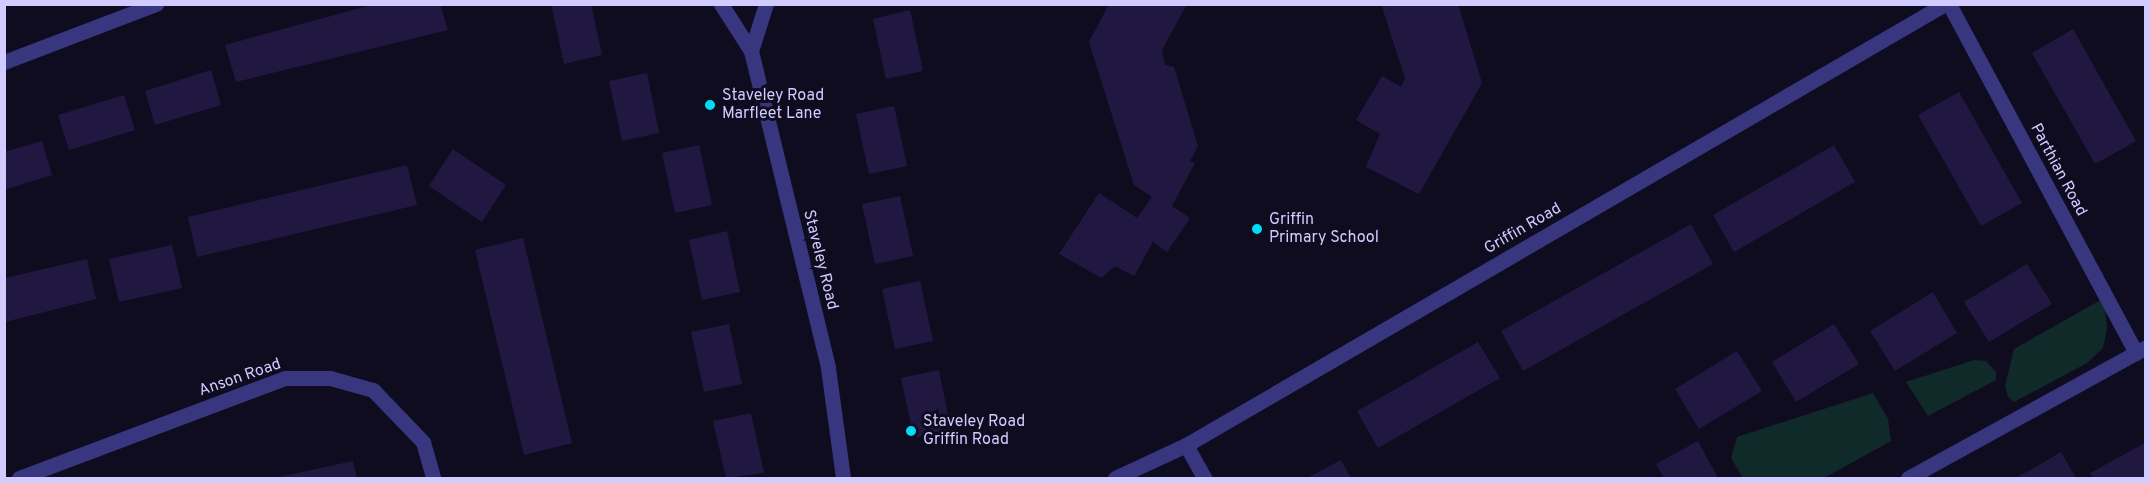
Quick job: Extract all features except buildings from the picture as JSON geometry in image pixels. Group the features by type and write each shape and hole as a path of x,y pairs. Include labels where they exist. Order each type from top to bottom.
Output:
{"street":[{"path":"4,62 156,4"},
{"name":"Staveley Road","path":"721,4 751,51 828,368 843,478"},
{"path":"751,51 766,4"},
{"name":"Parthian Road","path":"1908,478 2141,350 1947,4"},
{"name":"Griffin Road","path":"1115,478 1186,445 1947,4"},
{"name":"Anson Road","path":"19,478 39,475 285,378 330,378 373,390 423,442 432,478"},
{"path":"1186,445 1204,478"}],"green space":[{"path":"2104,298 2107,328 2103,348 2087,363 2014,402 2008,397 2005,386 2014,349"},
{"path":"1974,360 1986,361 1996,372 1996,380 1928,416 1906,382"},
{"path":"1873,393 1888,419 1891,441 1824,478 1743,478 1731,458 1737,437"}],"place":[{"name":"Staveley Road Marfleet Lane","path":"710,105"},
{"name":"Griffin Primary School","path":"1257,229"},
{"name":"Staveley Road Griffin Road","path":"911,431"}]}
